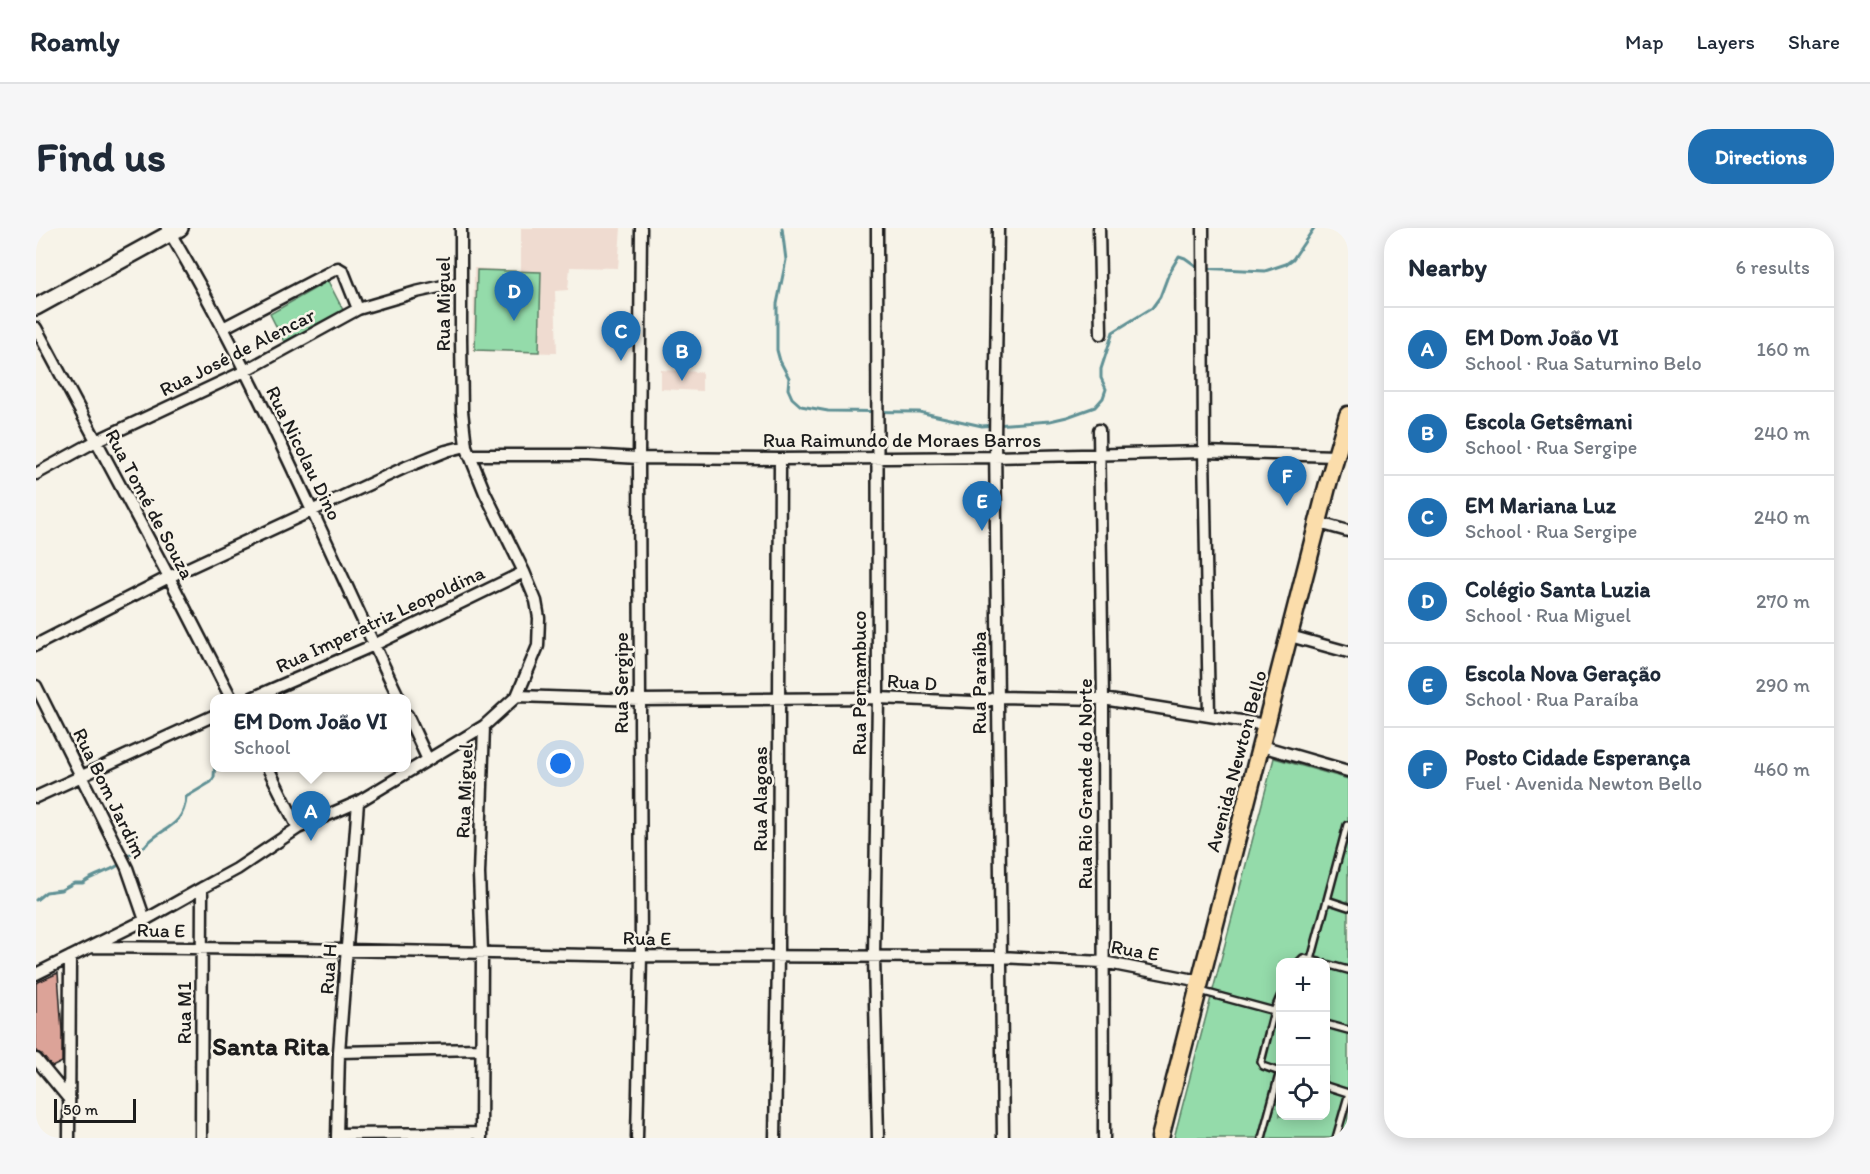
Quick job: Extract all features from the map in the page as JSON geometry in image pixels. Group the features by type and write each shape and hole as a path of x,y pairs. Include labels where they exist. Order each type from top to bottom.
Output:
{"main road":[{"name":"Avenida Newton Bello","path":"1159,1138 1335,456 1348,415"}],"street":[{"name":"Rua Miguel","path":"461,228 462,411 468,451 485,493 536,601 540,629 538,646 517,696 484,726 479,874 482,952 481,1135"},
{"name":"Rua Sergipe","path":"637,1138 640,956 641,228"},
{"name":"Rua Pernambuco","path":"877,228 878,698 874,956 878,1138"},
{"name":"Rua Paraíba","path":"998,228 995,458 1003,1138"},
{"path":"1099,228 1101,334"},
{"path":"1203,228 1209,715"},
{"path":"36,307 172,230"},
{"name":"Rua Nicolau Dino","path":"172,230 245,371 313,511 397,694"},
{"path":"223,328 338,268 343,271 358,309"},
{"name":"Rua José de Alencar","path":"36,474 96,441 245,371 358,309 461,282"},
{"name":"Rua Tomé de Souza","path":"36,328 169,577 228,694"},
{"name":"Rua Rio Grande do Norte","path":"1099,430 1103,699 1104,1138"},
{"name":"Rua Raimundo de Moraes Barros","path":"36,645 169,577 406,467 446,451 639,458 780,459 995,458 1204,453 1335,456"},
{"name":"Rua Alagoas","path":"775,1138 780,459"},
{"path":"1319,523 1348,531"},
{"name":"Rua Imperatriz Leopoldina","path":"263,694 374,645 524,572"},
{"path":"1290,636 1348,652"},
{"name":"Rua Bom Jardim","path":"36,686 127,868 145,920"},
{"name":"Rua D","path":"517,696 639,700 778,697 878,698 973,702 987,701 997,697 1103,699 1266,725"},
{"path":"36,797 210,717"},
{"path":"411,723 428,759"},
{"path":"411,769 484,726"},
{"path":"1261,747 1348,771"},
{"path":"270,772 298,828"},
{"path":"36,975 145,920 237,868 298,828 358,802 407,772"},
{"name":"Rua H","path":"337,1136 339,1052 358,802"},
{"name":"Rua M1","path":"201,1138 202,888"},
{"name":"Rua E","path":"91,947 640,956 1000,957 1103,962 1199,986"},
{"path":"69,1138 70,957"},
{"path":"339,1052 480,1049"},
{"path":"36,1059 69,1099"},
{"path":"337,1136 481,1135"}],"lane":[{"path":"1312,958 1347,825"},
{"path":"1327,900 1348,907"},
{"path":"1330,965 1348,970"},
{"path":"1199,986 1276,1012"},
{"path":"1276,1015 1261,1064 1276,1070"},
{"path":"1330,1025 1348,1030"},
{"path":"1330,1087 1348,1094 1336,1138"},
{"path":"1263,1138 1276,1088"}],"shaded area":[{"path":"521,228 621,228 618,268 570,267 568,290 555,291 557,353 473,351 474,268 521,271"},
{"path":"661,370 702,372 702,391 661,389"}],"green space":[{"path":"477,270 541,272 539,352 475,350"},
{"path":"328,281 345,314 285,344 270,314"},
{"path":"1274,758 1348,779 1348,1138 1174,1138"}],"building":[{"path":"58,973 62,1062 52,1067 41,1054 36,1052 36,983"}],"waterway":[{"path":"782,228 786,260 777,304 777,350 789,378 788,389 792,398 801,406 828,411 919,412 982,426 1050,421 1095,407 1103,398 1106,389 1101,378 1101,369 1113,332 1152,308 1160,297 1169,273 1179,256 1199,268 1265,271 1286,264 1293,259 1314,228"},
{"path":"36,900 46,892 61,890 74,883 83,883 120,864 133,852 144,847 176,821 181,815 186,797 211,782 214,772"}],"place":[{"name":"Colégio Santa Luzia","path":"514,321"},
{"name":"EM Mariana Luz","path":"621,361"},
{"name":"Escola Getsêmani","path":"682,381"},
{"name":"Posto Cidade Esperança","path":"1287,506"},
{"name":"Escola Nova Geração","path":"982,531"},
{"name":"EM Dom João VI","path":"311,841"}],"district":[{"name":"Santa Rita","path":"271,1046"}]}
